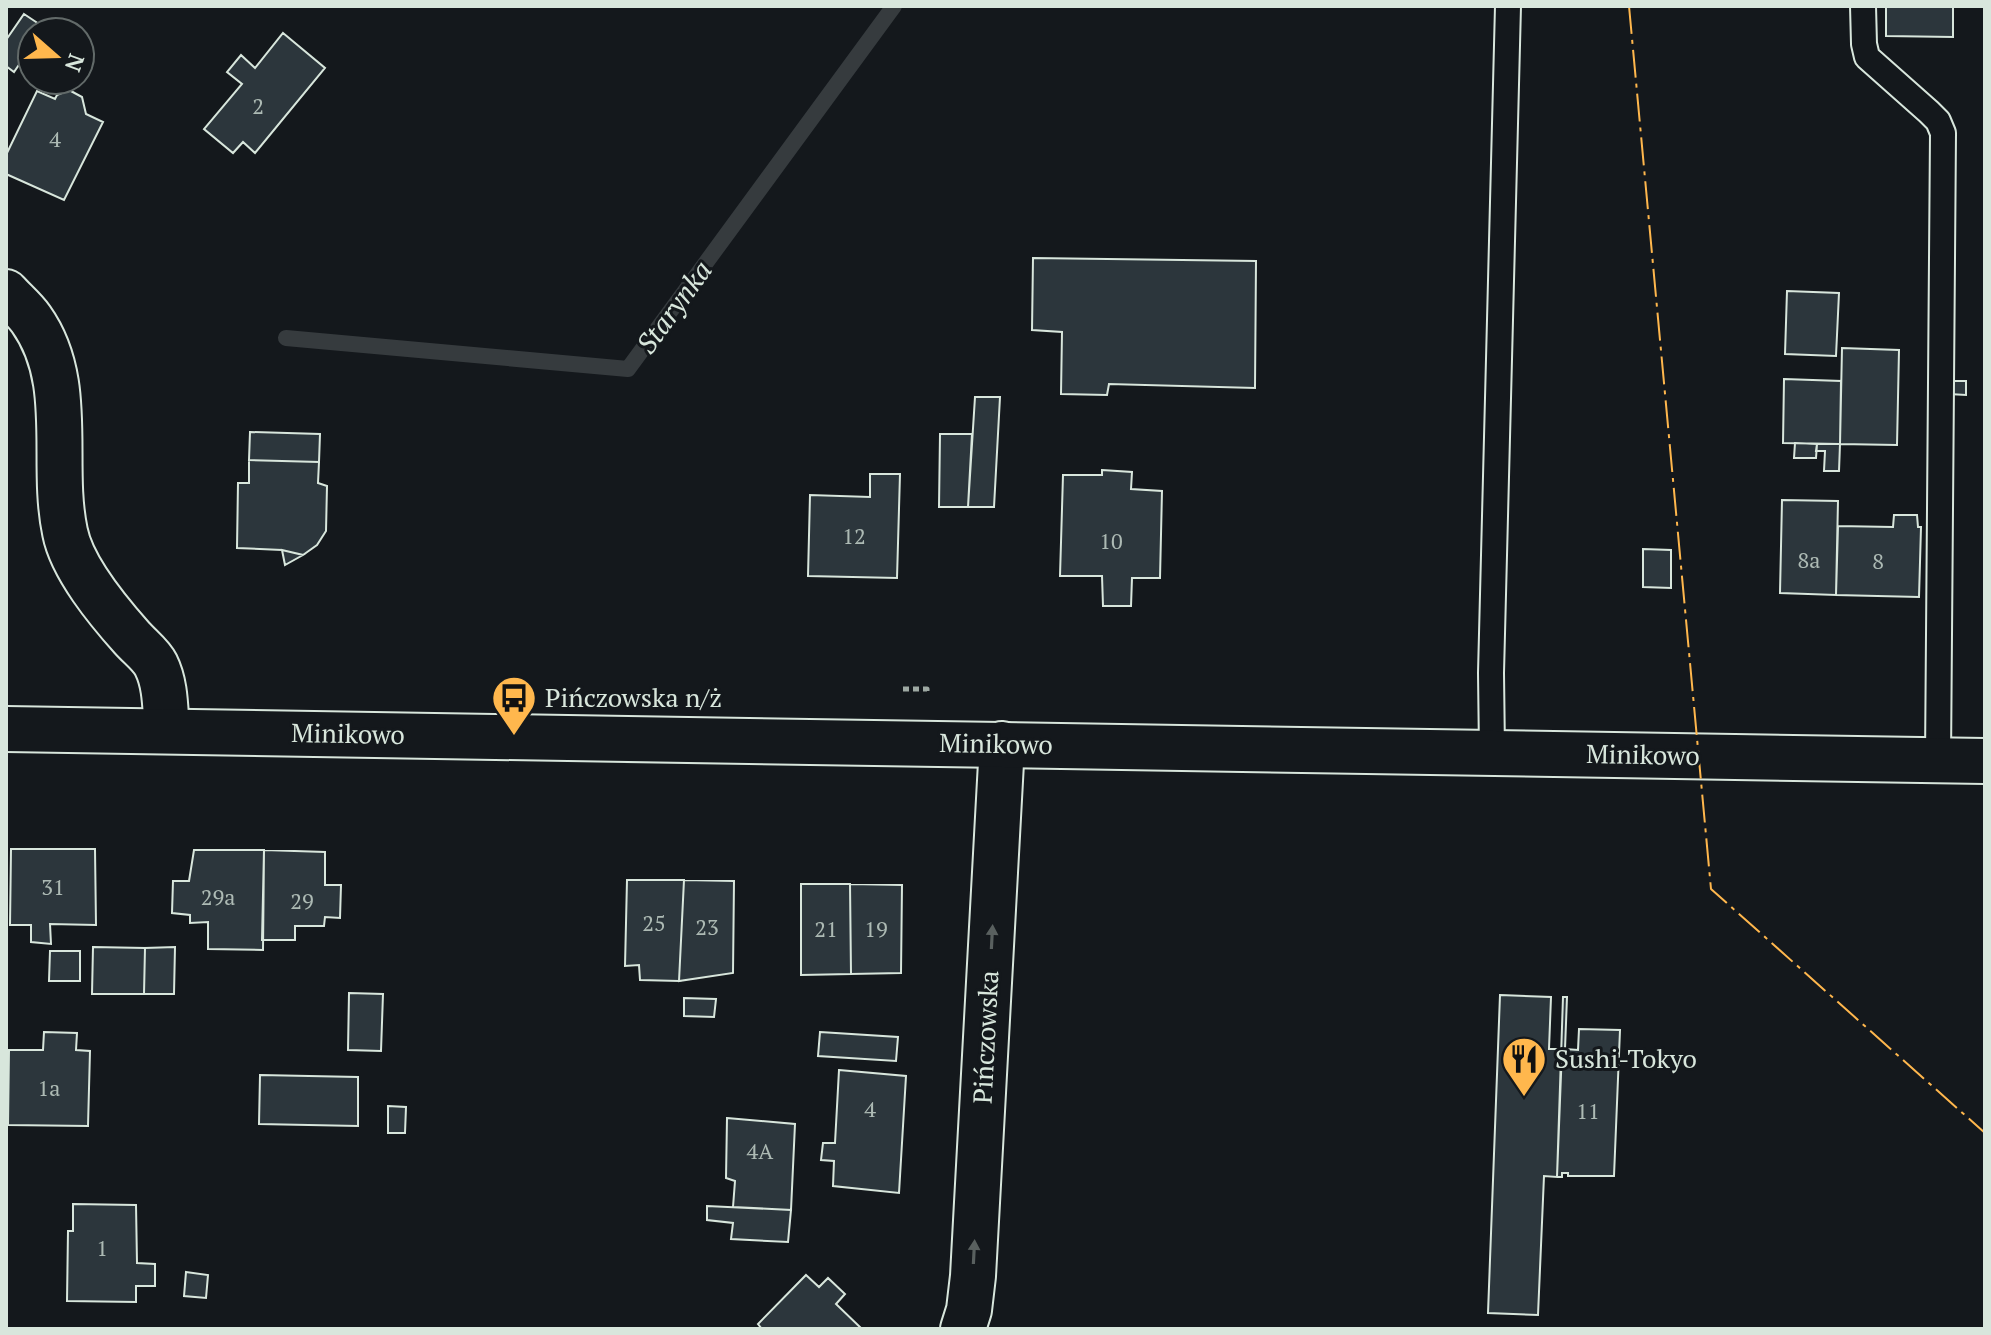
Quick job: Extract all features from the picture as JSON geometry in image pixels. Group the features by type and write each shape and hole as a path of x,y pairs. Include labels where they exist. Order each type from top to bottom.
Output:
{"street":[{"path":"6,292 30,317 42,338 56,382 61,429 60,480 65,531 72,557 131,637 155,662 162,679 167,731"},
{"name":"Minikowo","path":"6,729 1985,761"},
{"name":"Pińczowska","path":"963,1329 973,1276 1002,744"}],"lane":[{"path":"1492,752 1491,673 1508,6"},
{"path":"1863,6 1867,57 1938,121 1943,133 1938,760"}],"building":[{"path":"1886,6 1953,6 1953,37 1886,36"},
{"path":"16,26 14,72 6,66 6,40"},
{"path":"283,33 325,68 255,153 243,142 233,153 204,129 242,84 227,72 241,55 255,68"},
{"path":"35,96 55,99 56,96 80,96 86,114 103,122 64,200 6,174 6,155"},
{"path":"1033,258 1256,261 1255,388 1109,384 1107,395 1061,394 1062,332 1032,330"},
{"path":"1787,291 1839,293 1836,356 1785,354"},
{"path":"1842,348 1899,350 1897,445 1840,444"},
{"path":"1784,379 1841,381 1840,444 1783,443"},
{"path":"1950,381 1966,381 1966,395 1949,394"},
{"path":"975,397 1000,397 994,507 968,507"},
{"path":"250,432 320,434 319,462 249,460"},
{"path":"940,434 972,434 968,507 939,507"},
{"path":"1795,443 1817,444 1816,458 1794,458"},
{"path":"1817,444 1840,444 1839,471 1824,471 1825,451 1816,451"},
{"path":"249,460 319,462 318,483 327,486 326,531 317,545 303,555 282,550 237,548 238,483 249,483"},
{"path":"1102,470 1132,472 1131,489 1162,491 1160,578 1132,578 1131,606 1103,606 1102,576 1060,576 1063,475 1102,475"},
{"path":"870,474 900,474 897,578 808,576 810,495 870,497"},
{"path":"1782,500 1838,501 1836,595 1780,593"},
{"path":"1894,515 1917,515 1918,527 1921,527 1919,597 1836,595 1838,526 1893,527"},
{"path":"1643,549 1671,550 1671,588 1643,587"},
{"path":"282,550 303,555 285,565"},
{"path":"11,849 95,849 96,925 50,924 51,944 31,942 31,925 10,925"},
{"path":"194,850 264,850 263,950 208,949 208,922 190,923 190,915 172,913 173,881 189,881"},
{"path":"264,850 325,852 325,885 341,885 340,918 325,917 324,926 295,926 295,940 262,940"},
{"path":"627,880 684,880 679,981 640,980 639,965 625,966"},
{"path":"684,880 734,881 733,973 679,981"},
{"path":"801,884 850,884 851,974 801,975"},
{"path":"850,884 902,885 901,973 851,974"},
{"path":"93,947 145,948 144,994 92,994"},
{"path":"175,947 174,994 144,994 145,948"},
{"path":"50,951 80,951 80,981 49,981"},
{"path":"349,993 383,994 381,1051 348,1050"},
{"path":"1500,995 1551,997 1549,1049 1562,1049 1557,1177 1544,1176 1538,1315 1488,1313"},
{"path":"1563,997 1567,997 1565,1049 1578,1050 1579,1029 1620,1030 1614,1176 1568,1176 1568,1173 1562,1173 1562,1177 1557,1177"},
{"path":"684,998 716,999 714,1017 684,1016"},
{"path":"44,1032 77,1033 76,1050 90,1051 88,1126 8,1125 9,1050 43,1050"},
{"path":"820,1032 898,1037 896,1061 818,1056"},
{"path":"839,1070 906,1076 899,1193 833,1186 834,1161 821,1160 823,1143 835,1143"},
{"path":"260,1075 358,1077 358,1126 259,1124"},
{"path":"388,1106 406,1107 405,1133 388,1133"},
{"path":"727,1118 795,1124 791,1210 733,1207 735,1181 726,1178"},
{"path":"73,1204 136,1205 137,1263 155,1264 155,1286 136,1286 136,1302 67,1301 68,1231 73,1231"},
{"path":"707,1206 791,1210 788,1242 731,1239 733,1223 707,1220"},
{"path":"186,1272 208,1275 206,1298 184,1296"},
{"path":"806,1275 819,1287 828,1278 845,1294 836,1304 862,1329 762,1329 758,1324"}],"waterway":[{"name":"Starynka","path":"286,338 628,369 894,6"}],"power":[{"path":"1629,6 1711,889 1985,1133"}],"place":[{"name":"Pińczowska n/ż","path":"514,737"},
{"name":"Sushi-Tokyo","path":"1524,1098"}]}
